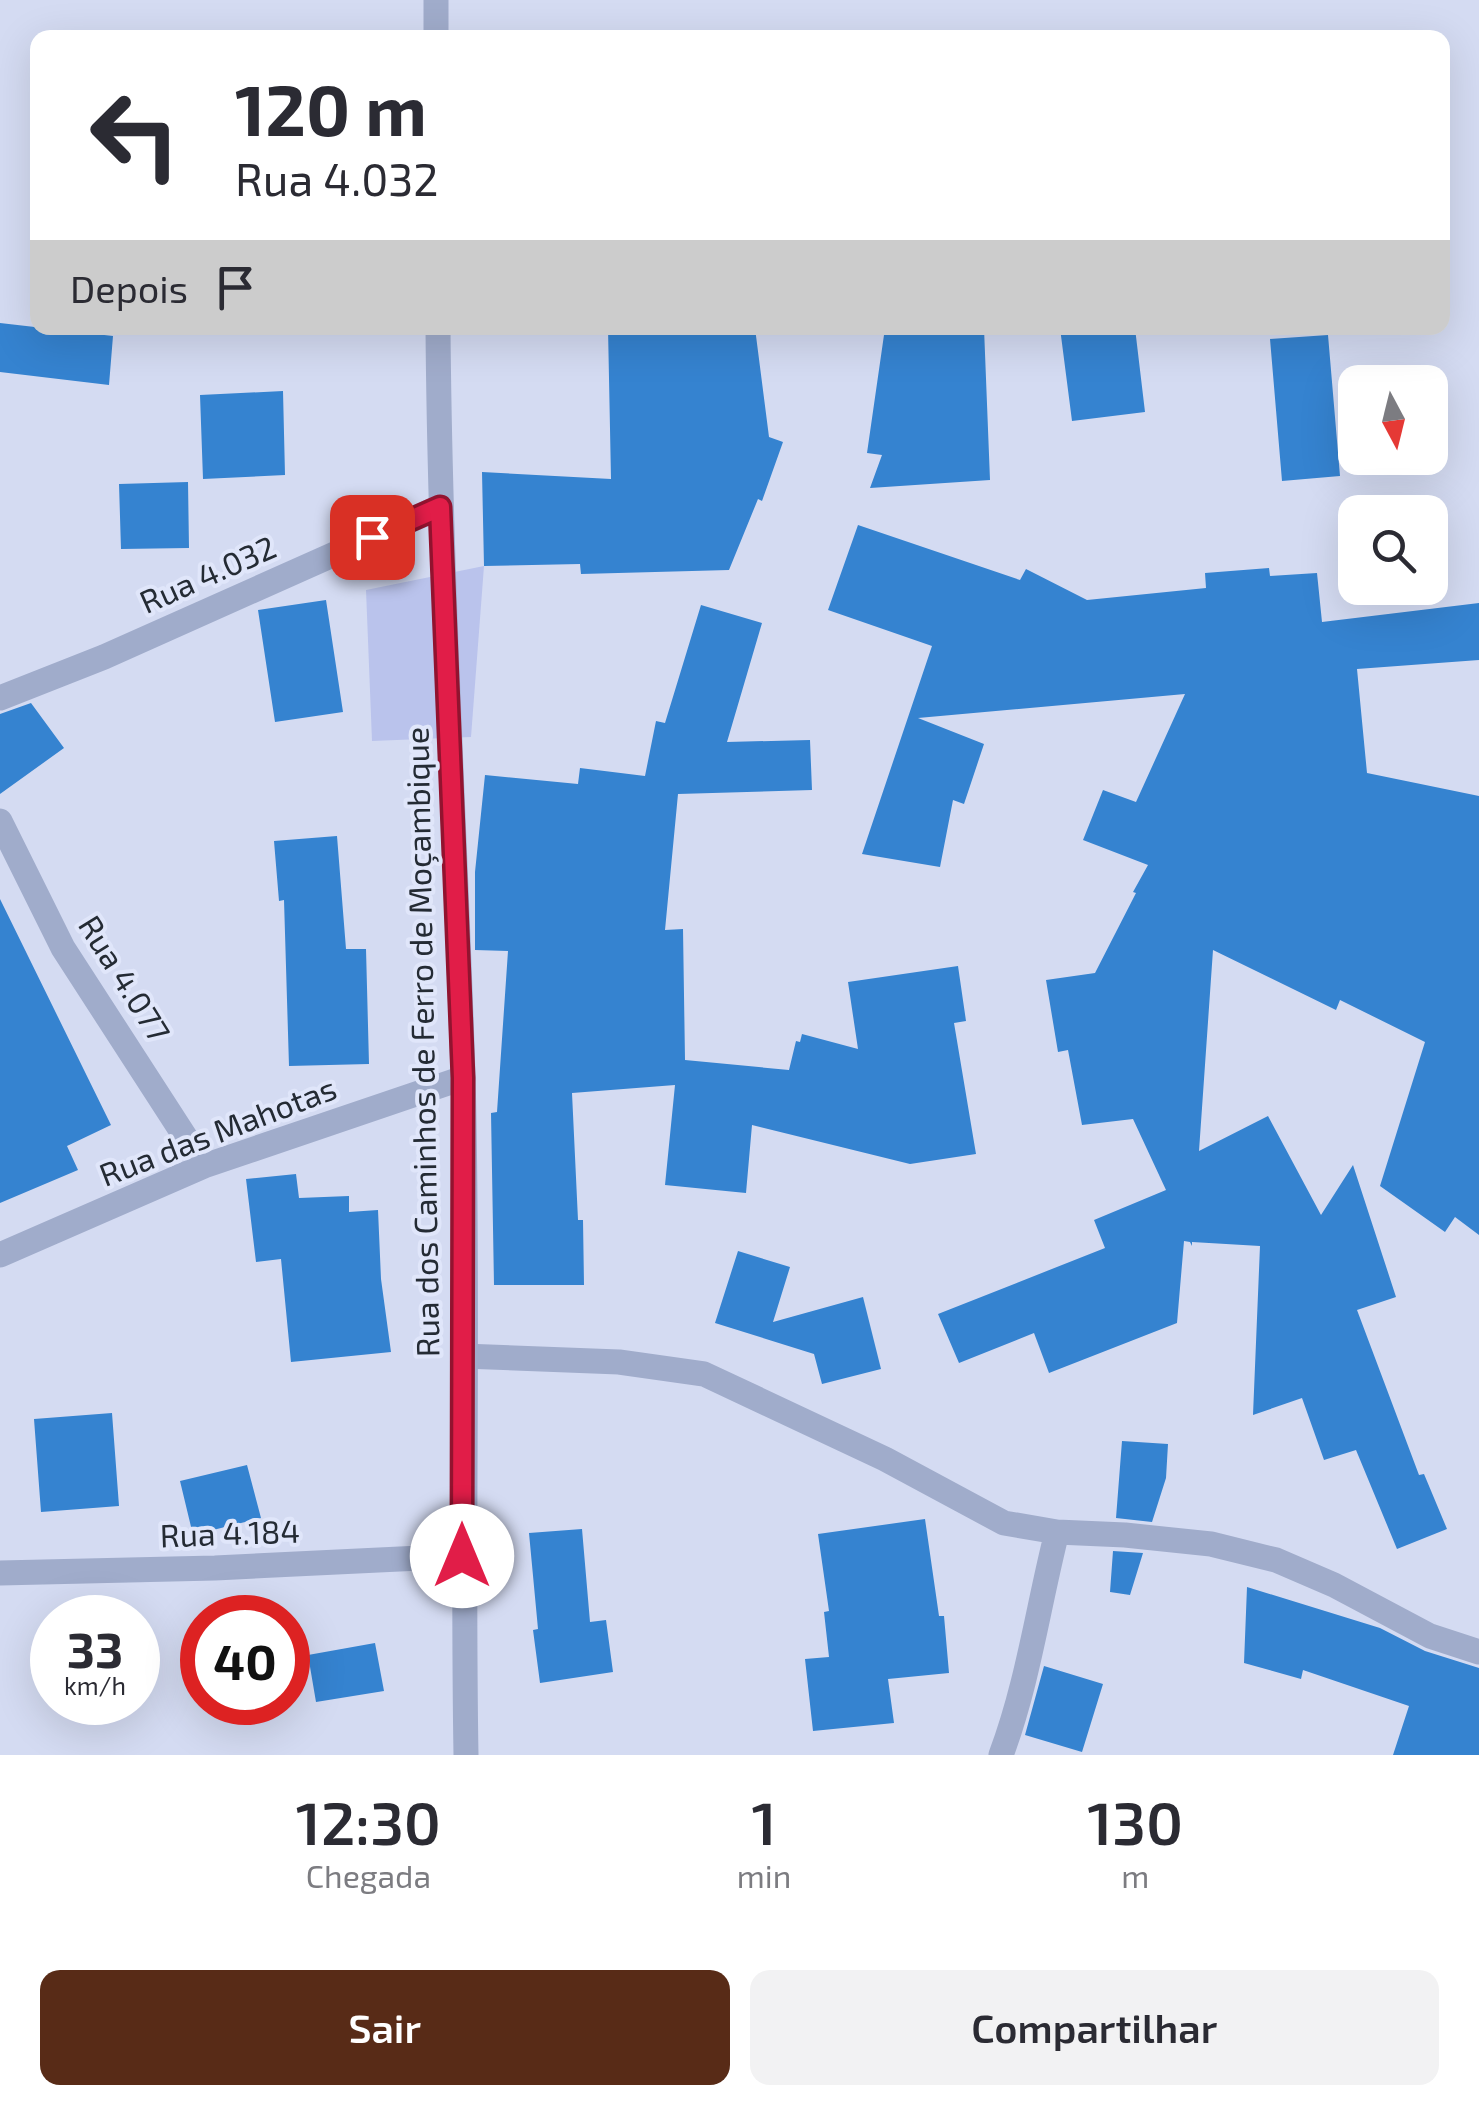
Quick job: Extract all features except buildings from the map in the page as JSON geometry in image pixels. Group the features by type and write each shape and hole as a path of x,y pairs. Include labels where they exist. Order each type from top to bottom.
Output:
{"street":[{"path":"436,0 436,30"},
{"name":"Rua dos Caminhos de Ferro de Moçambique","path":"438,335 440,507 463,1078 462,1556 466,1755"},
{"name":"Rua 4.032","path":"0,698 104,657 440,507"},
{"name":"Rua 4.077","path":"0,821 63,948 204,1166"},
{"name":"Rua das Mahotas","path":"0,1255 204,1166 463,1078"},
{"path":"463,1356 619,1362 704,1374 886,1459 1004,1523 1057,1532 1212,1544 1276,1560 1334,1584 1430,1636 1479,1652"},
{"path":"1000,1755 1015,1718 1057,1532"},
{"name":"Rua 4.184","path":"0,1572 215,1568 462,1556"}],"shaded area":[{"path":"484,566 471,737 372,741 366,590"}],"route":[{"path":"372,537 440,507 463,1078 462,1556"}]}
